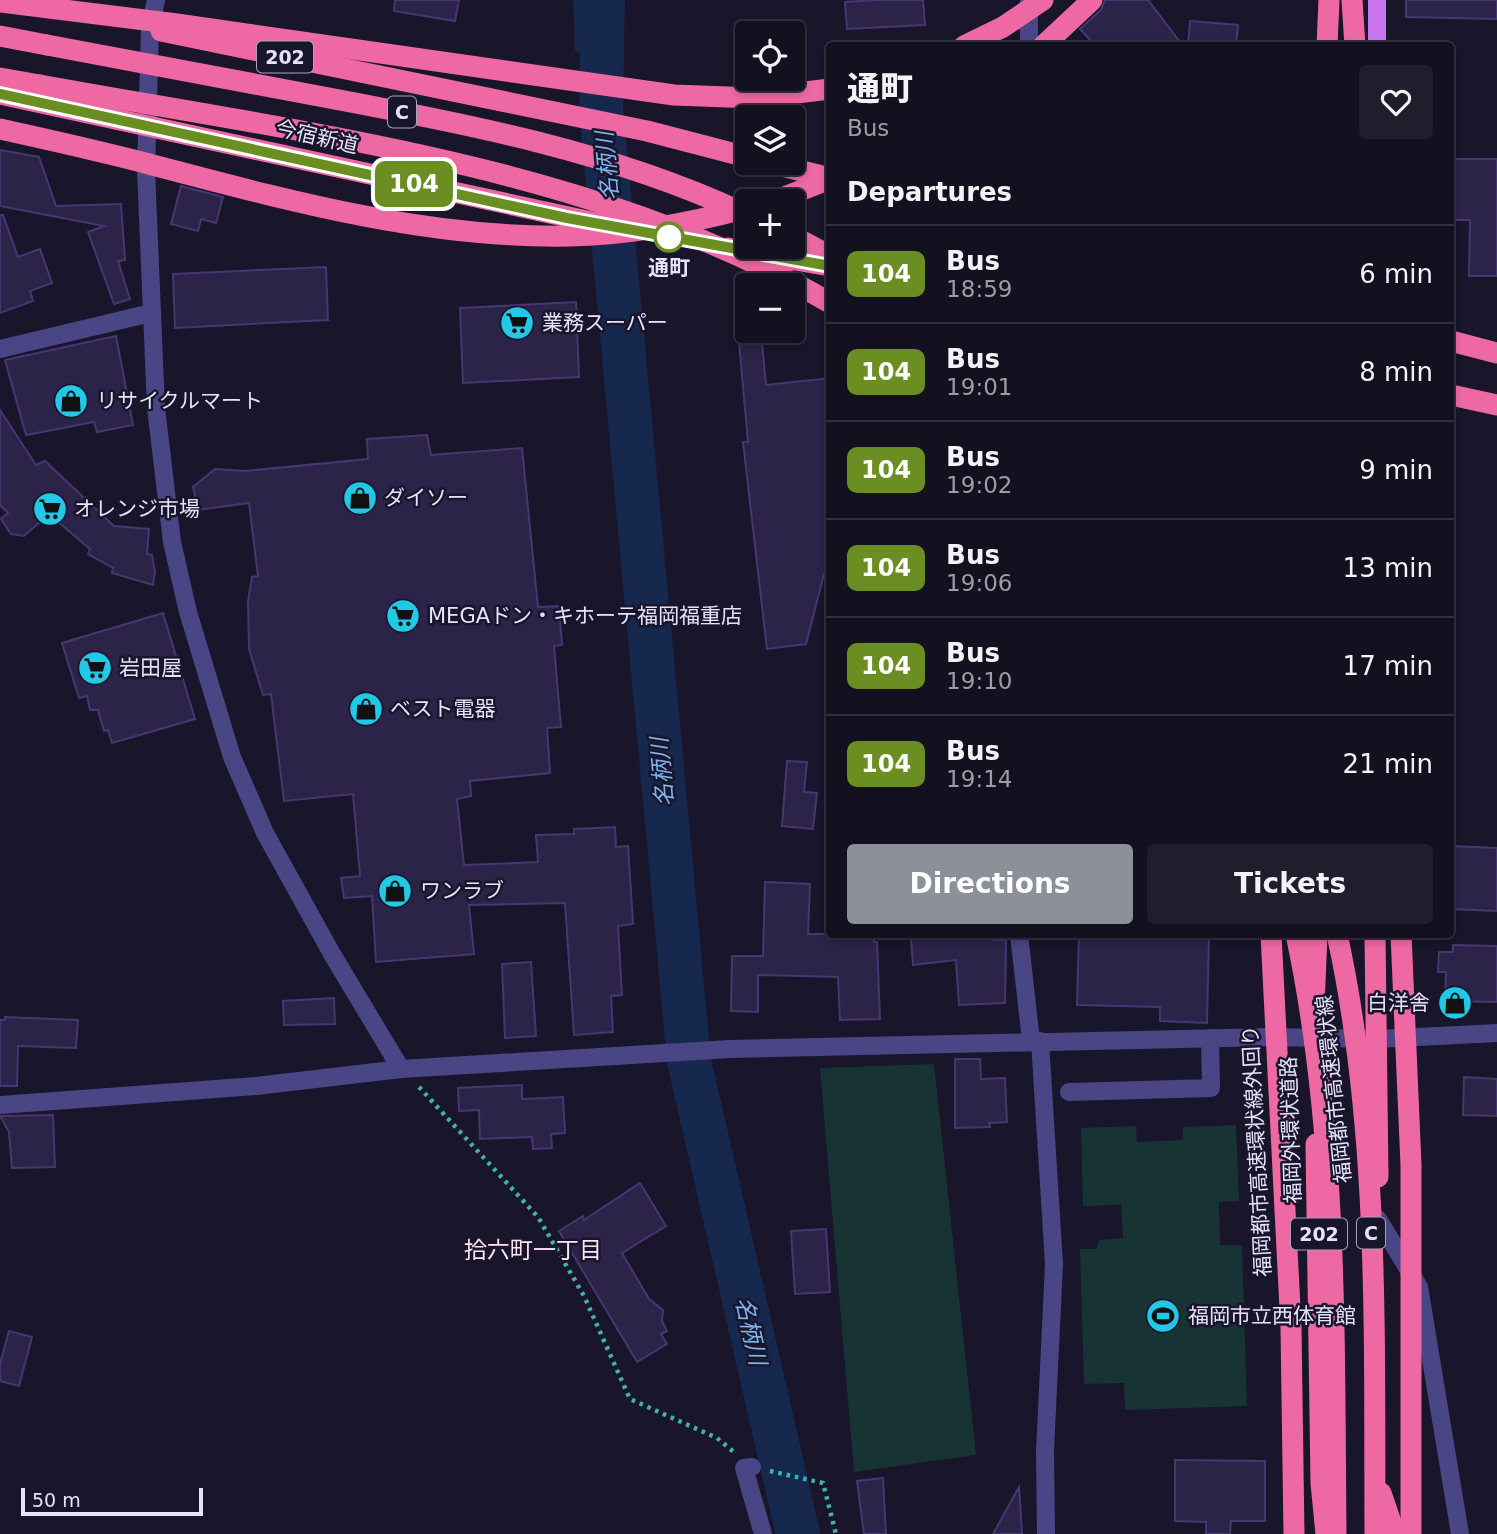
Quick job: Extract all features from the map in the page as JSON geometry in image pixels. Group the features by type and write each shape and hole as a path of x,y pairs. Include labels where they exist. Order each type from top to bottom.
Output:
{"highway":[{"path":"972,42 1003,27 1043,0"},
{"path":"1047,42 1092,0"},
{"path":"1326,42 1327,0"},
{"path":"1352,0 1355,42"},
{"name":"202","path":"0,2 150,28 647,131 735,154"},
{"path":"0,2 177,23 674,95 755,99 826,90"},
{"name":"C","path":"0,36 416,114 531,140 639,172 735,210"},
{"path":"0,78 408,153 517,178 624,210 710,243 782,275 826,301"},
{"name":"今宿新道","path":"0,94 567,218 826,265"},
{"path":"0,129 261,194 369,217 467,230 570,236 694,222 735,211"},
{"path":"805,172 826,178"},
{"path":"805,189 826,181"},
{"path":"805,242 826,254"},
{"path":"1454,342 1497,353"},
{"path":"1454,396 1497,405"},
{"name":"福岡都市高速環状線外回り","path":"1271,938 1291,1328 1294,1534"},
{"path":"1297,938 1311,1006 1326,1138 1334,1285 1336,1534"},
{"name":"福岡外環状道路","path":"1317,938 1313,1036 1321,1483 1326,1534"},
{"name":"福岡都市高速環状線","path":"1338,938 1351,1000 1366,1133 1374,1284 1377,1534"},
{"name":"202","path":"1375,938 1381,1493 1377,1534"},
{"name":"C","path":"1401,938 1411,1165 1411,1534"},
{"name":"202","path":"1381,1493 1395,1534"}],"main road":[{"path":"1377,0 1377,42"}],"street":[{"path":"156,0 150,28 146,170 156,418 172,542 188,612 232,757 265,834 332,954 401,1069"},
{"path":"1029,0 1029,42"},
{"path":"0,103 82,114"},
{"path":"0,349 151,313"},
{"path":"1020,938 1035,1041 1054,1264 1045,1451 1046,1534"},
{"path":"0,1105 256,1086 401,1069 730,1049 1313,1036 1377,1039 1497,1033"},
{"path":"1069,1092 1211,1088 1210,1038"},
{"path":"1378,1219 1419,1287 1460,1534"},
{"path":"752,1467 744,1468 763,1534"}],"path":[{"path":"401,1069 538,1217 584,1296 630,1399 717,1438 752,1467 823,1483 836,1534"}],"green space":[{"path":"934,1064 976,1455 854,1472 820,1068"},
{"name":"福岡市立西体育館","path":"1236,1125 1239,1201 1219,1202 1220,1245 1242,1245 1247,1406 1125,1410 1124,1383 1084,1384 1080,1249 1097,1249 1099,1240 1123,1238 1121,1205 1083,1206 1081,1128 1136,1126 1137,1142 1183,1140 1183,1127"}],"water":[{"path":"573,0 617,0 621,58 575,51"}],"building":[{"path":"395,0 459,0 455,21 394,11"},
{"path":"923,0 925,25 847,29 845,2"},
{"path":"1105,0 1148,0 1180,42 1092,42 1080,29 1101,10"},
{"path":"1406,0 1497,0 1497,19 1406,17"},
{"path":"1190,21 1238,25 1236,42 1188,42"},
{"path":"0,150 39,157 56,206 121,204 125,260 118,261 130,299 114,304 88,232 104,226 0,206"},
{"path":"1454,159 1497,159 1497,276 1469,276 1470,220 1454,220"},
{"path":"181,186 223,197 216,223 201,219 198,231 171,224"},
{"path":"0,215 3,215 18,257 40,249 52,283 30,291 33,301 0,313"},
{"path":"326,267 328,320 175,328 173,274"},
{"path":"576,302 579,377 463,383 460,308"},
{"name":"リサイクルマート","path":"116,336 133,425 97,432 94,422 26,435 5,360"},
{"path":"739,343 762,343 766,385 826,378 826,574 806,644 767,649 743,442 748,442"},
{"name":"オレンジ市場","path":"0,410 36,465 45,461 114,526 149,529 147,554 152,555 155,572 153,585 112,573 113,568 88,554 90,549 49,514 24,536 11,534 1,519 8,513 0,505"},
{"name":"MEGAドン・キホーテ福岡福重店","path":"427,435 431,455 522,448 538,607 559,606 562,645 554,646 561,727 547,728 550,773 470,781 471,796 457,799 464,865 538,862 536,835 574,834 574,829 615,827 616,847 628,846 633,924 618,926 622,995 611,996 613,1032 574,1035 565,903 469,905 474,954 376,962 372,896 344,898 341,878 360,876 353,794 284,801 271,694 263,695 249,649 248,601 252,577 258,576 249,503 198,510 193,487 215,469 245,471 368,459 367,439"},
{"path":"163,613 195,719 112,743 108,730 104,731 98,710 90,710 87,696 79,698 62,643"},
{"path":"787,761 807,762 804,792 817,793 813,829 782,826"},
{"path":"1454,846 1497,848 1497,911 1454,909"},
{"path":"765,882 810,884 808,934 826,934 826,938 874,938 874,942 877,942 880,1019 840,1020 838,977 758,975 758,1012 731,1011 732,956 763,956"},
{"path":"911,938 1006,940 1005,1003 959,1005 956,960 913,965"},
{"path":"1079,938 1209,938 1207,1023 1160,1021 1160,1007 1077,1005"},
{"path":"1453,945 1497,946 1497,1002 1445,1001 1446,972 1438,972 1439,952 1453,952"},
{"path":"531,962 536,1036 505,1038 502,964"},
{"path":"334,998 335,1024 284,1025 283,1001"},
{"path":"5,1017 78,1020 76,1048 18,1046 17,1086 0,1086 0,1020 5,1020"},
{"path":"955,1059 980,1059 981,1079 1005,1078 1007,1122 989,1123 990,1127 955,1128"},
{"path":"1464,1077 1497,1079 1497,1116 1463,1115"},
{"path":"522,1085 522,1099 563,1097 565,1133 551,1134 552,1148 533,1149 532,1137 480,1139 479,1110 459,1111 458,1088"},
{"path":"53,1115 55,1167 12,1168 9,1132 0,1116"},
{"path":"640,1183 666,1226 622,1253 649,1299 663,1310 662,1321 667,1331 661,1334 667,1344 637,1362 559,1231 583,1216 584,1220"},
{"path":"826,1229 830,1292 795,1294 791,1231"},
{"path":"9,1331 32,1337 19,1386 0,1381 0,1364"},
{"path":"1175,1460 1265,1461 1265,1521 1231,1521 1230,1534 1206,1534 1206,1522 1175,1521"},
{"path":"883,1478 886,1534 864,1534 857,1481"},
{"path":"1019,1487 1022,1534 993,1534"}],"waterway":[{"name":"名柄川","path":"603,0 601,107 689,1061 798,1534"}],"bus line":[{"name":"104","path":"0,94 567,218 826,265"}],"place":[{"name":"通町","path":"669,237"},
{"name":"業務スーパー","path":"517,323"},
{"name":"リサイクルマート","path":"71,401"},
{"name":"ダイソー","path":"360,498"},
{"name":"オレンジ市場","path":"50,509"},
{"name":"MEGAドン・キホーテ福岡福重店","path":"403,616"},
{"name":"岩田屋","path":"95,668"},
{"name":"ベスト電器","path":"366,709"},
{"name":"ワンラブ","path":"395,891"},
{"name":"白洋舎","path":"1455,1003"},
{"name":"福岡市立西体育館","path":"1163,1316"}],"district":[{"name":"拾六町一丁目","path":"533,1250"}]}
